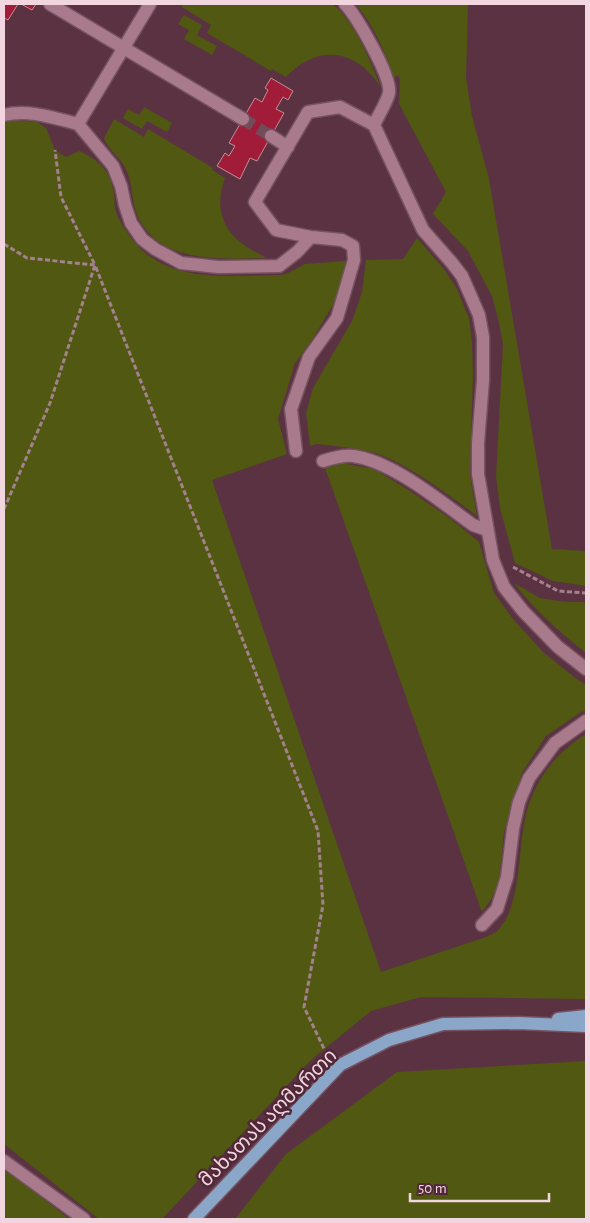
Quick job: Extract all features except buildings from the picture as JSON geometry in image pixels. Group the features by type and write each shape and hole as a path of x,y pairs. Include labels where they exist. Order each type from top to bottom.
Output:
{"main road":[{"name":"მახათას აღმართი","path":"518,1023 586,1016"},
{"name":"მახათას აღმართი","path":"194,1219 340,1066 389,1040 443,1024 518,1023 586,1026"}],"street":[{"path":"50,4 243,118"},
{"path":"78,124 150,4"},
{"path":"345,4 355,15 371,42 387,82 389,93 374,125"},
{"path":"296,451 291,409 309,358 337,318 354,260 353,246 342,240 311,237 276,230 256,202 308,112 340,107 374,125 423,230 462,276 479,315 483,337 484,355 478,443 478,474 493,560 504,587 522,611 558,647 586,669"},
{"path":"4,115 12,113 36,114 78,124 113,166 121,186 131,223 142,239 155,249 181,263 218,267 280,266 311,237"},
{"path":"271,136 288,146"},
{"path":"323,461 336,457 354,456 390,469 473,525 487,530"},
{"path":"482,925 497,909 507,877 512,829 519,802 529,778 555,743 586,721"},
{"path":"4,1161 84,1219"}],"path":[{"path":"55,150 61,197 95,265 318,831 323,906 304,1007 335,1071"},
{"path":"4,244 27,258 95,265"},
{"path":"4,509 50,403 95,265"},
{"path":"493,560 503,560 519,571 558,591 586,593"}],"green space":[{"path":"183,4 333,4 349,21 367,54 381,87 371,74 360,65 348,58 336,55 324,55 311,59 298,66 286,77 272,69 271,71 207,33 211,25 182,7"},
{"path":"356,4 468,4 466,78 472,116 489,179 552,549 586,551 586,586 553,581 515,563 500,508 496,477 503,344 492,296 468,251 433,214 446,192 399,104 400,79 398,75 393,78 378,39"},
{"path":"184,15 202,25 197,35 217,46 212,55 184,39 189,30 178,24"},
{"path":"144,107 172,123 167,132 147,121 142,129 123,118 128,109 139,115"},
{"path":"114,119 144,137 148,129 213,168 212,170 225,178 220,204 226,226 241,243 265,258 230,259 194,255 177,251 161,243 148,232 138,217 126,169 104,138"},
{"path":"14,120 37,122 46,128 55,150 66,157 79,151 98,162 110,178 119,219 131,238 146,253 162,264 199,274 239,276 279,275 286,274 305,264 346,261 337,298 312,340 295,363 278,419 287,454 212,480 381,972 486,937 499,929 507,918 516,888 522,837 532,795 550,765 586,734 586,999 421,997 371,1011 311,1060 162,1219 99,1219 4,1144 4,123"},
{"path":"417,238 444,269 457,289 469,318 473,374 470,475 477,516 428,481 387,458 375,453 346,447 317,444 310,446 306,413 313,388 352,321 362,292 366,260 403,259"},
{"path":"342,463 374,469 451,519 479,542 494,593 513,619 543,652 586,685 586,711 581,712 546,736 522,773 504,832 499,881 492,898 482,912 324,465"},
{"path":"514,583 540,598 565,602 586,602 586,653 548,620"},
{"path":"586,1061 586,1219 235,1219 286,1154 397,1072"},
{"path":"4,1170 27,1186 69,1219 4,1219"}],"tunnel":[{"path":"243,119 271,136"}]}
